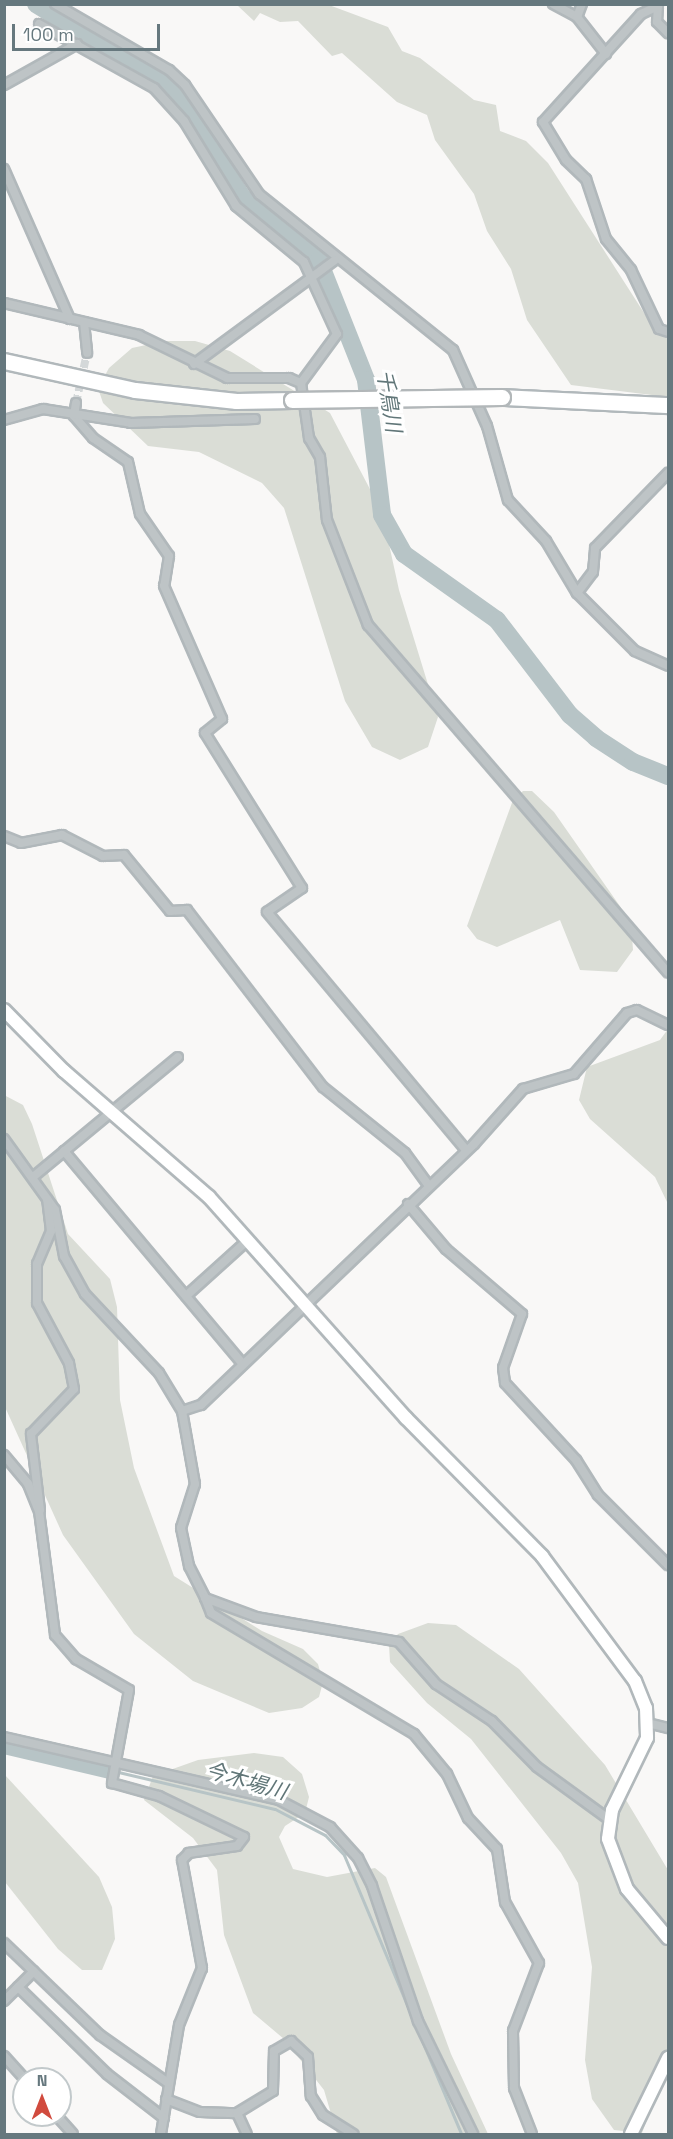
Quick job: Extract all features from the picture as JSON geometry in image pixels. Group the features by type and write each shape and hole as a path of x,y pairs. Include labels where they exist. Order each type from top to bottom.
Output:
{"highway":[{"path":"4,361 145,392 237,401 502,397 669,405"},
{"path":"551,398 669,416"}],"street":[{"path":"55,4 139,49 185,85 249,183 313,234 333,261 458,357 487,426 508,500 546,541 577,593 635,651 669,666"},
{"path":"553,4 577,16 606,54"},
{"path":"577,16 582,4"},
{"path":"658,5 657,22 669,33"},
{"path":"658,5 641,14 543,122 566,160 586,179 606,239 631,270 659,329 669,332"},
{"path":"39,24 129,71 169,102 236,206 294,252 312,272 336,340 301,383 309,438 320,457 327,520 368,625 669,973"},
{"path":"4,85 77,44"},
{"path":"4,169 70,319"},
{"path":"194,364 312,272 333,261"},
{"path":"4,303 146,338 194,364 227,378 289,378 301,383"},
{"path":"84,322 87,353"},
{"path":"76,403 74,416 93,438 128,462 140,514 169,556 164,586 222,719 205,733 302,888 267,912 466,1150"},
{"path":"4,420 43,409 74,416 131,423 255,419"},
{"path":"577,593 593,572 595,548 669,473"},
{"path":"4,836 21,843 62,835 103,856 124,855 170,911 187,910 323,1088 405,1153 427,1183"},
{"path":"4,1010 114,1113 169,1159 248,1240 305,1306 542,1556 635,1681 648,1723 643,1752 610,1820 610,1854 617,1871 669,1938"},
{"path":"182,1411 201,1405 241,1362 305,1306 427,1183 466,1150 523,1089 574,1074 627,1013 637,1010 669,1025"},
{"path":"33,1176 114,1113 178,1057"},
{"path":"4,1139 33,1176 58,1217 64,1256 85,1294 159,1373 182,1411 195,1484 181,1528 189,1566 211,1612 428,1746 468,1818 497,1850 505,1902 539,1963 538,1977 513,2031 514,2088 532,2134"},
{"path":"64,1151 241,1362"},
{"path":"47,1199 51,1231 37,1264 37,1303 69,1363 74,1389 31,1434 55,1635 76,1659 129,1690 112,1783 159,1796 244,1837 237,1846 189,1853 182,1860 202,1968 179,2025 176,2064 168,2083 161,2134"},
{"path":"408,1204 446,1249 522,1314 503,1368 505,1383 576,1460 598,1495 669,1565"},
{"path":"186,1296 248,1240"},
{"path":"4,1455 28,1484 39,1511"},
{"path":"205,1598 256,1617 399,1642 436,1684 492,1721 537,1767 610,1820"},
{"path":"648,1723 669,1728"},
{"path":"4,1737 279,1800 308,1811 346,1842 372,1886 418,2021 473,2134"},
{"path":"4,1943 100,2035 168,2083"},
{"path":"4,2001 34,1971"},
{"path":"18,1987 106,2074 164,2118"},
{"path":"166,2099 206,2113 237,2113 273,2091 274,2051 291,2042 308,2057 311,2096 323,2115 354,2134"},
{"path":"631,2134 669,2058"},
{"path":"237,2113 247,2134"}],"shaded area":[{"path":"237,5 329,5 388,27 402,51 420,58 474,100 496,105 500,131 526,141 548,163 655,330 668,335 668,397 571,385 527,320 511,269 487,231 474,194 435,140 427,115 397,102 342,53 332,56 298,21 280,22 260,13 254,21"},
{"path":"165,341 195,341 230,351 330,413 382,512 399,590 438,717 428,747 400,760 372,747 345,701 284,508 262,483 199,452 148,446 103,403 98,388 109,368 132,348"},
{"path":"523,791 532,791 554,812 631,922 633,950 617,972 580,970 560,920 497,947 477,939 467,926 513,800"},
{"path":"668,1029 668,1204 655,1177 590,1119 579,1100 587,1067 660,1040"},
{"path":"4,1095 23,1105 32,1124 68,1234 110,1279 117,1307 120,1400 134,1468 174,1576 262,1631 303,1649 318,1664 323,1682 319,1697 302,1708 269,1713 193,1681 134,1634 63,1535 5,1407"},
{"path":"428,1623 456,1625 519,1669 605,1765 668,1870 668,2064 642,2133 614,2130 592,2099 585,2060 592,1967 578,1883 561,1853 471,1739 427,1703 390,1662 389,1645 398,1634"},
{"path":"254,1753 283,1757 302,1774 309,1797 305,1813 285,1826 279,1837 293,1869 327,1877 375,1868 386,1877 451,2054 488,2134 337,2134 324,2090 284,2039 253,2013 224,1935 217,1870 193,1838 144,1800 153,1776 198,1760"},
{"path":"5,1775 99,1877 112,1907 115,1939 102,1970 82,1970 58,1949 5,1882"}],"waterway":[{"name":"千鳥川","path":"36,4 174,89 242,197 319,261 366,380 382,515 404,554 497,620 570,715 596,738 633,762 668,776"},
{"name":"今木場川","path":"4,1745 111,1770"},
{"name":"今木場川","path":"114,1771 275,1809 325,1835 344,1855 461,2134"}],"tunnel":[{"path":"76,403 87,353"}]}
